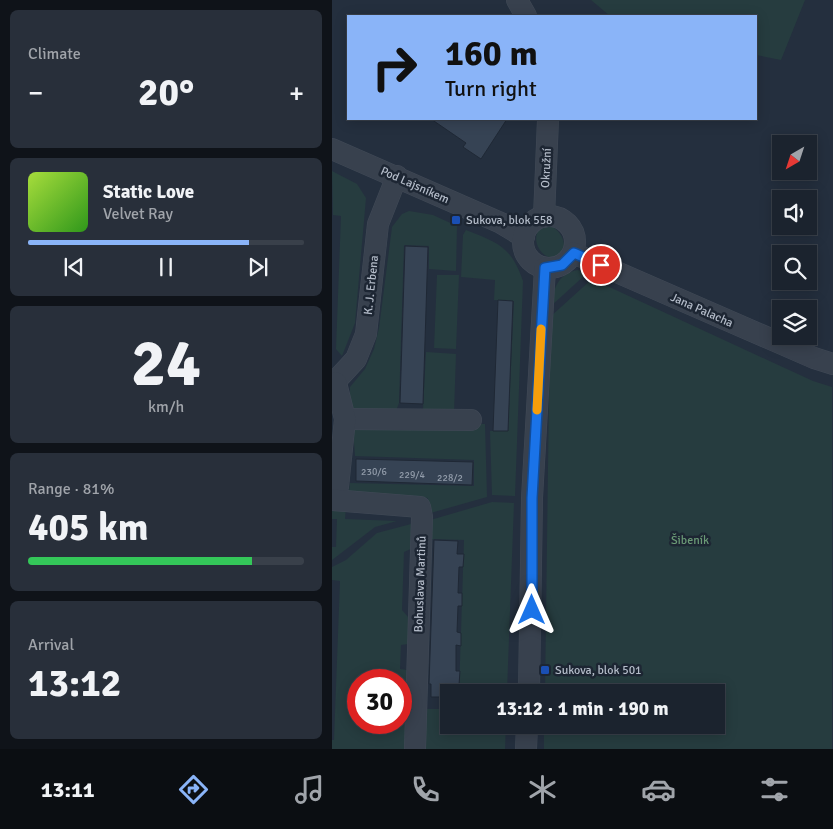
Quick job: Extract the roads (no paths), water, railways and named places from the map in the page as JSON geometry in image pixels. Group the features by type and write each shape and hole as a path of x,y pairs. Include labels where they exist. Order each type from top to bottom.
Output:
{"street":[{"path":"516,0 525,15"},
{"name":"Okružní","path":"544,217 548,120"},
{"name":"Pod Lajsníkem","path":"332,148 501,223 524,237"},
{"name":"K. J. Erbena","path":"334,384 356,358 366,334 378,224 397,176"},
{"path":"544,217 553,217 567,223 575,237 574,253 562,265 545,268 537,266 526,253 524,237 533,222 544,217"},
{"name":"Jana Palacha","path":"574,253 814,358 832,364"},
{"path":"529,684 532,498 545,268"},
{"path":"332,493 338,487 345,418 334,384"},
{"path":"345,418 471,420"},
{"name":"Bohuslava Martinů","path":"332,500 420,507 422,518 415,749"},
{"path":"526,749 527,734"}],"place":[{"name":"Sukova, blok 558","path":"456,220"},
{"name":"Sukova, blok 501","path":"545,670"}],"park label":[{"name":"Šibeník","path":"690,540"}]}
